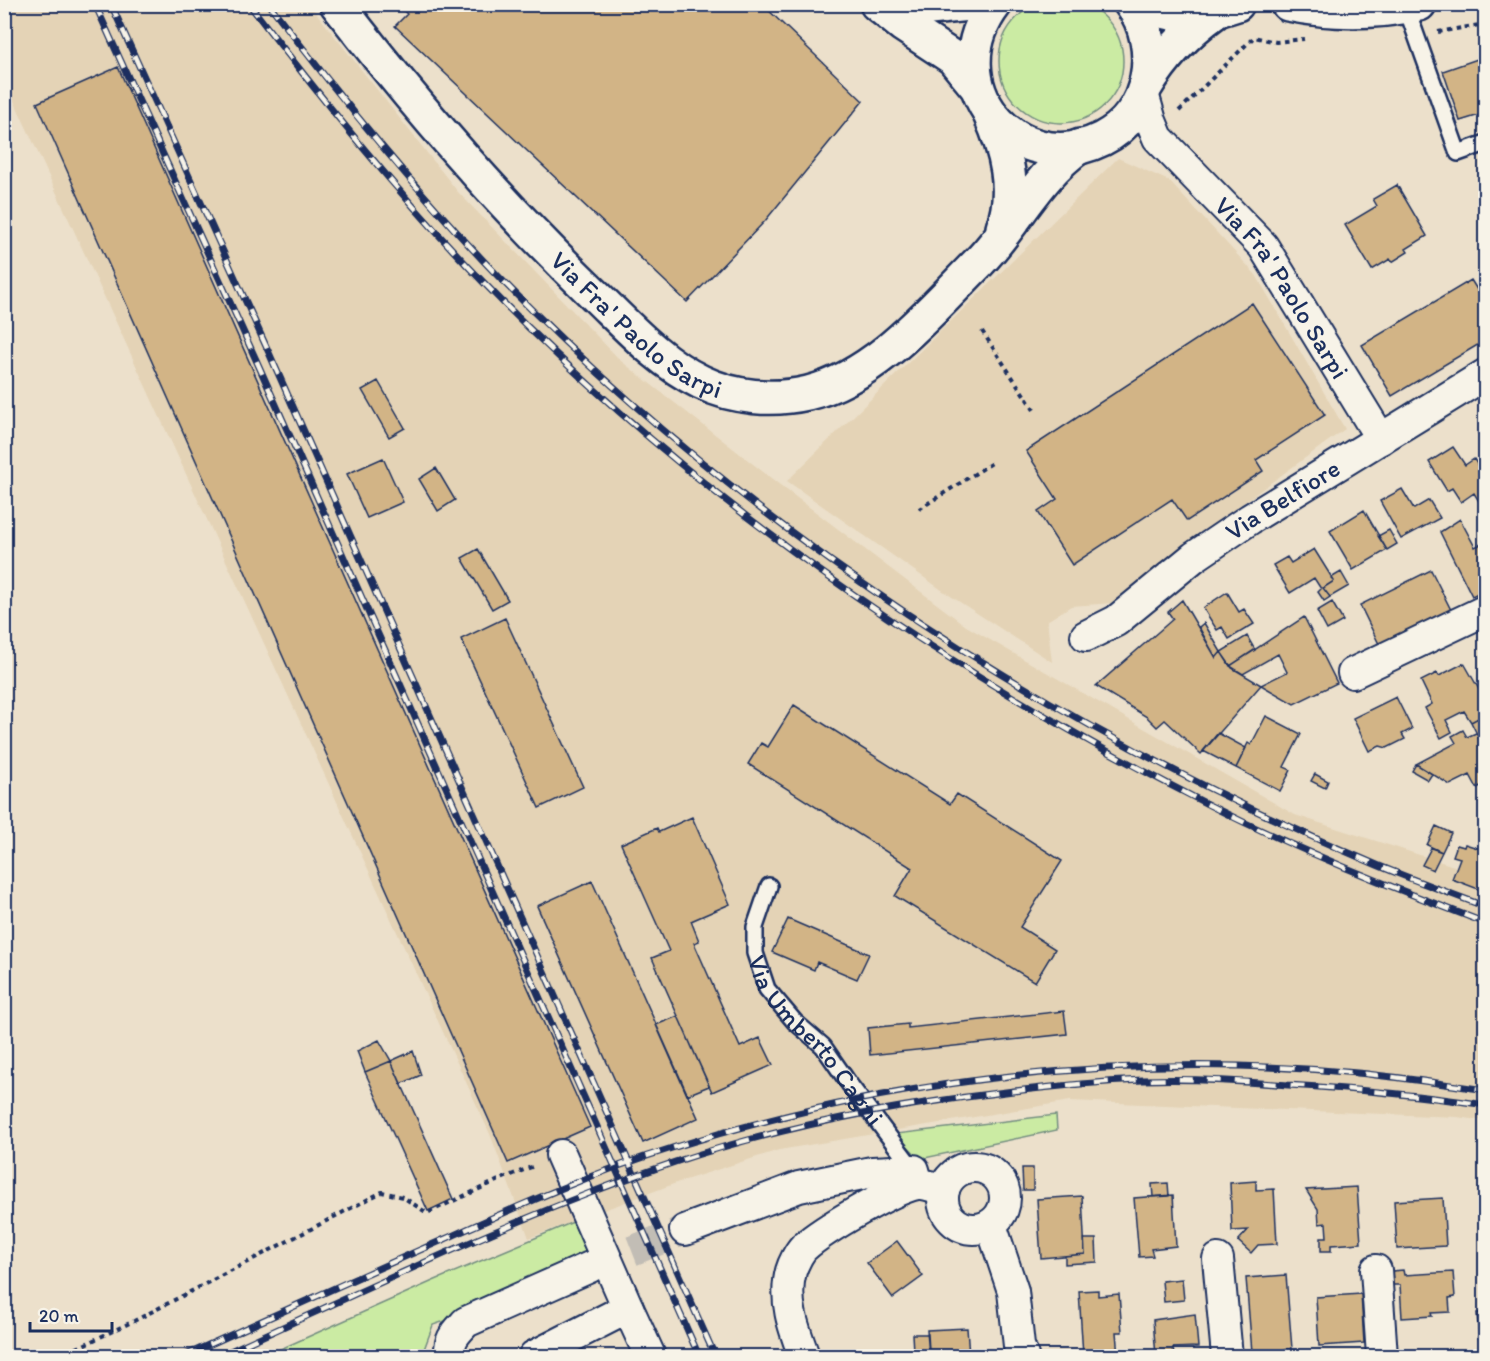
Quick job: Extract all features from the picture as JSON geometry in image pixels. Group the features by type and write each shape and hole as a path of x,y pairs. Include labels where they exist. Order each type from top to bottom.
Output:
{"street":[{"name":"Via Fra' Paolo Sarpi","path":"336,4 436,128 488,186 552,253 639,337 675,367 702,383 748,396 789,396 821,389 848,378 890,350 998,242 1042,180 1060,161 1093,142 1117,136 1141,138 1157,143 1168,150"},
{"path":"876,4 953,58 1007,130 1032,144 1056,149 1093,142 1120,128 1128,119 1160,64 1180,40 1226,8"},
{"path":"897,4 942,8 969,4"},
{"path":"983,100 973,61 976,43 995,4"},
{"path":"1131,4 1147,39 1149,67 1144,90"},
{"path":"1142,4 1166,13 1184,16 1226,8"},
{"path":"1288,4 1316,10 1359,11 1389,10 1412,6"},
{"name":"Via Fra' Paolo Sarpi","path":"1144,90 1154,132 1168,150 1263,246 1381,439"},
{"name":"Via Fra' Paolo Sarpi","path":"983,100 1001,142 1010,192 1006,220 998,242"},
{"name":"Via Belfiore","path":"1086,636 1116,621 1194,557 1250,519 1485,374"},
{"path":"1353,673 1485,610"},
{"path":"561,1155 650,1356"},
{"path":"804,1356 791,1320 788,1294 791,1270 802,1249 828,1228 890,1195 925,1181 951,1177 970,1168 981,1168 991,1172 1004,1189 1005,1200 1002,1211 991,1225 1013,1291 1019,1346 1023,1356"},
{"path":"685,1230 799,1187 872,1172 925,1181"},
{"name":"Via Umberto Cagni","path":"925,1181 957,1225 967,1229 978,1229 991,1225"},
{"path":"1218,1259 1227,1356"},
{"path":"450,1356 449,1343 466,1322 590,1267"},
{"path":"1376,1270 1382,1356"},
{"path":"534,1356 628,1308"}],"lane":[{"path":"1412,6 1458,153 1485,143"},
{"name":"Via Umberto Cagni","path":"769,886 755,927 755,953 767,989 795,1022 823,1046 850,1085 925,1181"}],"path":[{"path":"1172,117 1254,37 1283,42 1313,39"},
{"path":"982,331 1036,413"},
{"path":"919,509 995,461"},
{"path":"60,1356 134,1321 382,1192 403,1197 427,1213 501,1179 561,1155"}],"shaded area":[{"path":"4,5 310,5 458,192 621,361 966,626 1295,815 1485,876 1485,1121 1457,1117 1070,1101 779,1150 679,1182 529,1238 490,1134 5,81"},
{"path":"1118,158 1169,181 1256,275 1345,429 1188,543 1114,603 1071,606 1047,621 1052,662 946,593 787,481"}],"green space":[{"path":"1061,-1 1085,4 1105,17 1118,37 1123,61 1118,85 1105,105 1085,118 1061,123 1037,118 1017,105 1004,85 999,61 1004,37 1017,17 1037,4"},
{"path":"1056,1115 1057,1130 920,1159 896,1134"},
{"path":"592,1214 607,1252 494,1304 433,1325 423,1352 404,1356 265,1356 433,1281"}],"building":[{"path":"396,4 762,4 863,101 765,221 687,302 395,26 407,14"},
{"path":"1486,56 1486,113 1460,121 1443,71"},
{"path":"118,67 590,1127 508,1163 37,103"},
{"path":"1397,185 1427,236 1406,249 1408,252 1392,262 1390,259 1372,270 1345,225 1377,206 1373,199"},
{"path":"1471,280 1486,304 1486,340 1392,396 1362,345"},
{"path":"1252,303 1325,415 1256,460 1263,471 1187,521 1172,499 1072,565 1038,512 1057,499 1026,451"},
{"path":"378,381 405,428 389,437 362,390"},
{"path":"1486,429 1486,446 1478,433"},
{"path":"1453,447 1465,465 1474,459 1486,479 1486,504 1482,506 1474,493 1461,502 1452,488 1447,491 1429,462"},
{"path":"383,458 403,502 367,518 347,474"},
{"path":"436,468 455,500 438,511 419,479"},
{"path":"1402,489 1414,509 1429,500 1440,518 1401,539 1380,501"},
{"path":"1364,510 1387,550 1353,570 1330,531"},
{"path":"1460,519 1475,547 1483,543 1486,547 1486,565 1483,566 1486,571 1486,589 1472,596 1440,532"},
{"path":"1389,530 1397,544 1387,550 1378,536"},
{"path":"478,549 508,600 492,609 462,558"},
{"path":"1314,549 1334,581 1323,588 1330,597 1324,601 1318,592 1321,589 1314,578 1290,593 1273,565 1287,557 1291,563"},
{"path":"1431,570 1451,610 1380,646 1360,605"},
{"path":"1341,572 1349,586 1330,597 1323,588 1334,581 1331,578"},
{"path":"1227,592 1239,612 1244,609 1254,624 1229,639 1222,627 1217,630 1203,608"},
{"path":"1182,600 1216,658 1221,652 1232,668 1261,685 1201,754 1165,720 1157,727 1147,717 1096,686 1173,619 1168,612"},
{"path":"1332,602 1343,621 1327,630 1317,611"},
{"path":"1304,617 1337,683 1294,704 1261,685 1287,672 1278,654 1243,674 1230,666"},
{"path":"505,618 583,787 539,808 461,639"},
{"path":"1204,623 1221,652 1216,658 1199,627"},
{"path":"1247,636 1255,650 1230,666 1221,652"},
{"path":"1464,663 1485,700 1486,714 1471,722 1464,711 1446,720 1452,732 1441,738 1425,708 1432,704 1421,681 1437,673 1439,676"},
{"path":"1396,697 1412,729 1402,734 1405,739 1387,748 1380,746 1369,751 1353,718"},
{"path":"794,705 950,804 957,794 1062,861 1020,927 1055,949 1035,982 895,896 912,868 748,764 761,743 768,747"},
{"path":"1266,716 1301,734 1284,767 1291,770 1280,791 1236,768 1248,743 1251,745"},
{"path":"1480,717 1486,728 1486,734 1479,738 1471,722"},
{"path":"1463,730 1467,737 1476,733 1486,751 1486,783 1477,788 1470,775 1450,785 1416,764 1456,743 1452,736"},
{"path":"1218,733 1246,748 1236,768 1203,751"},
{"path":"1416,764 1432,774 1428,780 1412,771"},
{"path":"1315,774 1328,781 1325,788 1311,781"},
{"path":"692,817 730,904 691,921 699,941 694,943 740,1047 760,1038 773,1065 712,1092 652,958 669,951 621,844 657,828 659,832"},
{"path":"1436,826 1451,833 1442,852 1427,845"},
{"path":"1465,844 1484,850 1486,845 1486,892 1452,879 1460,858 1453,856 1457,845 1464,847"},
{"path":"1431,848 1442,852 1433,870 1422,865"},
{"path":"592,881 698,1118 643,1143 537,906"},
{"path":"788,919 869,954 857,979 817,962 814,970 772,952"},
{"path":"1064,1011 1067,1034 870,1055 868,1028 908,1024 908,1028"},
{"path":"678,1016 709,1086 687,1095 656,1025"},
{"path":"379,1040 391,1061 365,1072 357,1051"},
{"path":"413,1051 421,1075 401,1084 391,1061"},
{"path":"391,1061 453,1199 428,1211 365,1072"},
{"path":"1022,1168 1033,1168 1033,1190 1023,1190"},
{"path":"1256,1181 1256,1190 1274,1189 1277,1244 1258,1245 1251,1253 1238,1241 1248,1230 1232,1231 1230,1183"},
{"path":"1168,1183 1169,1196 1153,1197 1152,1184"},
{"path":"1357,1187 1361,1243 1331,1245 1331,1251 1321,1251 1321,1237 1327,1237 1326,1223 1319,1224 1318,1209 1306,1190"},
{"path":"1173,1195 1176,1246 1151,1249 1153,1256 1139,1257 1134,1198"},
{"path":"1082,1196 1085,1254 1041,1258 1037,1199"},
{"path":"1443,1198 1446,1246 1397,1249 1394,1201"},
{"path":"1084,1239 1096,1239 1097,1262 1065,1264 1065,1256 1085,1254"},
{"path":"897,1241 923,1276 893,1298 867,1263"},
{"path":"1403,1270 1404,1275 1453,1272 1455,1297 1449,1298 1450,1312 1402,1318 1400,1285 1393,1285 1392,1271"},
{"path":"1286,1275 1292,1349 1252,1352 1246,1278"},
{"path":"1182,1279 1184,1300 1164,1302 1162,1281"},
{"path":"1098,1290 1098,1296 1119,1294 1122,1332 1116,1332 1118,1356 1083,1356 1079,1291"},
{"path":"1361,1294 1364,1343 1319,1346 1316,1297"},
{"path":"1477,1313 1486,1313 1486,1338 1479,1339"},
{"path":"1195,1314 1198,1347 1173,1348 1174,1355 1156,1356 1153,1320"},
{"path":"967,1328 969,1356 929,1356 927,1330"},
{"path":"912,1334 928,1334 929,1351 913,1351"}],"tunnel":[{"path":"590,1267 685,1230"}],"railway":[{"path":"95,4 257,362 699,1356"},
{"path":"111,4 270,355 715,1356"},
{"path":"249,4 364,149 424,219 487,286 567,365 651,439 827,576 920,639 1015,698 1112,754 1211,806 1313,854 1486,923"},
{"path":"269,4 380,144 498,276 594,369 694,456 799,538 908,614 1021,685 1137,751 1256,811 1377,865 1486,907"},
{"path":"184,1356 501,1214 585,1179 672,1148 755,1124 840,1104 925,1088 1011,1076 1097,1069 1184,1066 1271,1067 1357,1073 1486,1090"},
{"path":"219,1356 445,1253 617,1183 675,1162 754,1138 875,1111 1016,1091 1088,1083 1161,1079 1338,1088 1486,1105"}]}
